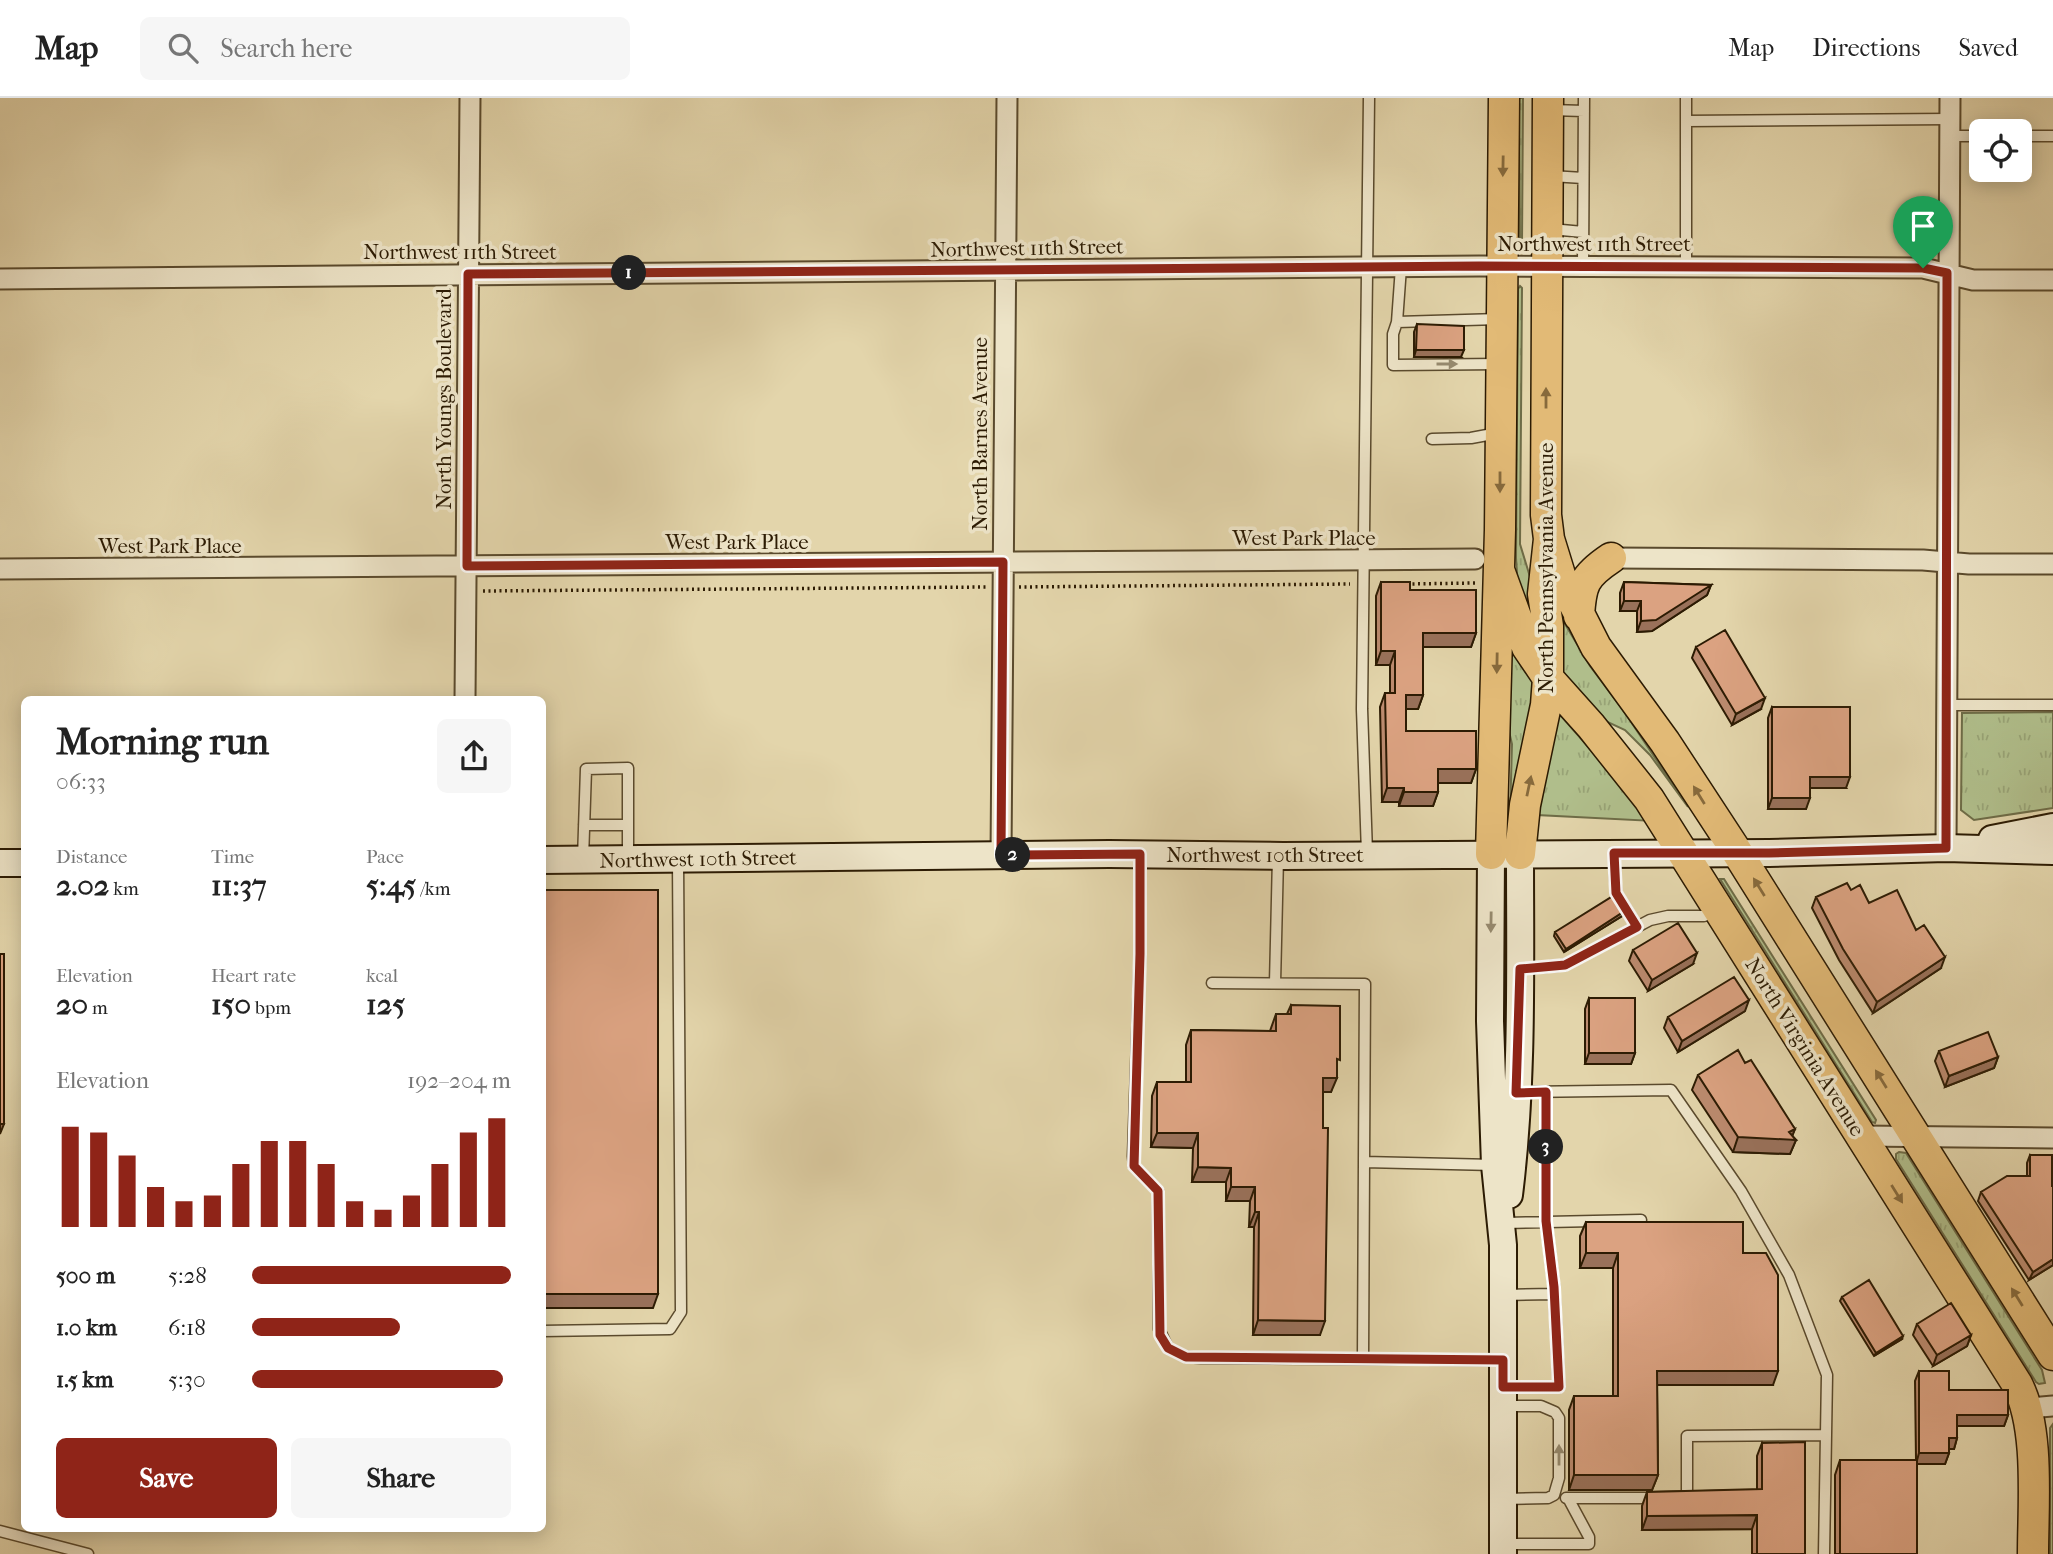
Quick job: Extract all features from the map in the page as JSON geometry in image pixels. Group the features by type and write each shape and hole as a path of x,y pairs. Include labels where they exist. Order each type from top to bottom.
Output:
{"main road":[{"path":"1491,575 1492,543 1500,530 1504,98"},
{"name":"North Pennsylvania Avenue","path":"1505,1234 1495,1165 1490,1021 1506,854 1525,805 1546,705 1548,678 1548,626 1544,594 1549,539 1546,515 1548,104"},
{"path":"1549,539 1580,553 1611,558"},
{"path":"1549,539 1561,578 1596,647 1665,742 1737,852 2053,1355"},
{"path":"1579,616 1583,584 1595,569 1611,558"},
{"name":"North Pennsylvania Avenue","path":"1491,575 1506,854 1520,969 1513,1166 1505,1234 1503,1295 1503,1549"},
{"name":"North Virginia Avenue","path":"1491,575 1527,647 1548,678 1649,799 2017,1384 2040,1407 2033,1474 2032,1554"},
{"name":"Northwest 10th Street","path":"1946,848 2053,827"},
{"name":"Northwest 10th Street","path":"546,860 1140,854 1367,856 1946,848 2053,851"},
{"path":"0,863 21,863"}],"street":[{"name":"North Youngs Boulevard","path":"465,696 470,98"},
{"name":"North Barnes Avenue","path":"1001,855 1007,98"},
{"path":"1946,848 1950,98"},
{"name":"Northwest 11th Street","path":"0,279 1583,266 1923,268 1973,280 2053,280"},
{"path":"1611,558 1923,559 2053,564"},
{"name":"West Park Place","path":"0,569 1364,560 1491,575"},
{"path":"1861,1136 2053,1138"}],"lane":[{"path":"1367,856 1362,709 1369,98"},
{"path":"1583,266 1584,98"},
{"path":"1686,98 1686,267"},
{"path":"1548,104 1584,111"},
{"path":"1686,121 1950,128 1969,133"},
{"path":"2032,136 2053,136"},
{"path":"1547,176 1583,178"},
{"path":"1547,229 1583,232"},
{"path":"1401,267 1397,322 1393,334 1393,365 1500,364"},
{"path":"1397,322 1501,319"},
{"path":"1432,439 1471,438 1500,433"},
{"path":"1946,705 2053,705"},
{"path":"583,860 586,769 628,768 628,860"},
{"path":"584,825 628,825"},
{"path":"1614,853 1616,893 1637,927"},
{"path":"1140,854 1140,954 1133,1156 1134,1166 1158,1191 1159,1329 1168,1348 1186,1357 1503,1360"},
{"path":"1275,983 1278,856"},
{"path":"546,1331 670,1329 681,1312 678,859"},
{"path":"1520,969 1565,965 1650,920 1668,916 1704,916 1719,910"},
{"path":"1212,983 1365,984 1363,1359"},
{"path":"1516,1093 1671,1090 1741,1191 1789,1275 1827,1375 1824,1554"},
{"path":"1503,1397 1559,1387 1554,1294 1546,1221 1546,1092"},
{"path":"1364,1162 1495,1165"},
{"path":"1505,1234 1546,1221 1642,1220"},
{"path":"1503,1295 1554,1294"},
{"path":"1503,1397 1549,1408 1559,1418 1558,1487 1548,1498"},
{"path":"1674,1499 1687,1499 1687,1436 1826,1435"},
{"path":"1503,1549 1589,1544 1589,1537 1568,1498"},
{"path":"1503,1499 1660,1499"},
{"path":"0,1531 88,1554"}],"green space":[{"path":"1519,98 1523,98 1520,248"},
{"path":"1520,286 1520,544 1534,590 1539,643 1518,588 1516,558"},
{"path":"1562,619 1590,666 1688,807 1650,755 1625,730 1601,719 1563,684"},
{"path":"1507,632 1539,682 1510,815 1512,744 1505,714"},
{"path":"1555,709 1653,821 1537,815"},
{"path":"2053,712 2053,808 1974,820 1961,810 1962,713"},
{"path":"1720,879 1724,879 1876,1120 1875,1123 1872,1122"},
{"path":"1899,1152 1906,1153 2042,1370 2045,1383 2036,1382 1896,1159"},
{"path":"2053,1424 2053,1554 2050,1554 2050,1428"}],"building":[{"path":"1417,324 1464,326 1464,350 1416,350"},
{"path":"1381,582 1410,582 1410,590 1476,590 1476,633 1423,633 1423,695 1406,695 1406,731 1476,731 1476,769 1438,769 1438,792 1404,792 1404,788 1387,788 1385,693 1395,693 1395,651 1381,651"},
{"path":"1624,582 1711,585 1656,620 1641,621 1641,601 1624,601"},
{"path":"1725,630 1765,698 1736,714 1696,647"},
{"path":"1772,707 1850,707 1850,777 1810,777 1810,798 1772,798"},
{"path":"1847,883 1851,890 1860,885 1869,903 1897,890 1916,930 1924,925 1945,957 1877,1002 1843,949 1816,897"},
{"path":"546,890 658,890 658,1294 546,1294"},
{"path":"1613,896 1623,912 1566,949 1555,932"},
{"path":"1678,923 1697,953 1652,980 1633,950"},
{"path":"0,954 4,954 4,1124 0,1124"},
{"path":"1734,977 1749,1000 1682,1041 1668,1017"},
{"path":"1589,998 1635,998 1635,1053 1589,1053"},
{"path":"1291,1005 1340,1006 1340,1060 1337,1059 1337,1078 1323,1078 1323,1128 1328,1128 1325,1321 1258,1320 1259,1212 1255,1212 1255,1187 1231,1187 1231,1168 1198,1167 1198,1133 1157,1133 1157,1082 1191,1082 1191,1030 1276,1031 1276,1014 1291,1014"},
{"path":"1988,1032 1998,1057 1949,1076 1939,1051"},
{"path":"1738,1050 1745,1063 1751,1060 1795,1129 1789,1132 1796,1140 1738,1137 1698,1075"},
{"path":"2030,1155 2052,1155 2053,1186 2053,1259 2033,1272 1981,1192 2007,1176 2030,1176"},
{"path":"1586,1222 1743,1222 1743,1253 1766,1253 1778,1275 1778,1371 1657,1371 1658,1475 1574,1475 1574,1396 1618,1396 1618,1253 1586,1253"},
{"path":"1869,1280 1903,1336 1876,1353 1842,1297"},
{"path":"1951,1303 1971,1335 1937,1355 1917,1324"},
{"path":"1919,1371 1949,1371 1949,1390 2008,1390 2008,1415 1957,1415 1957,1438 1949,1438 1949,1453 1919,1453"},
{"path":"1805,1442 1805,1554 1757,1554 1757,1515 1647,1516 1647,1492 1762,1489 1762,1443"},
{"path":"1840,1460 1917,1460 1917,1554 1840,1554"}],"route":[{"path":"1479,266 1923,268 1947,273 1946,848 1769,853 1614,853 1616,893 1637,927 1565,965 1520,969 1516,1093 1546,1092 1546,1221 1554,1287 1559,1387 1503,1387 1503,1360 1201,1358 1186,1357 1168,1348 1159,1329 1158,1191 1134,1166 1133,1156 1140,954 1140,854 1001,855 1003,562 467,566 468,274 1479,266"}]}
